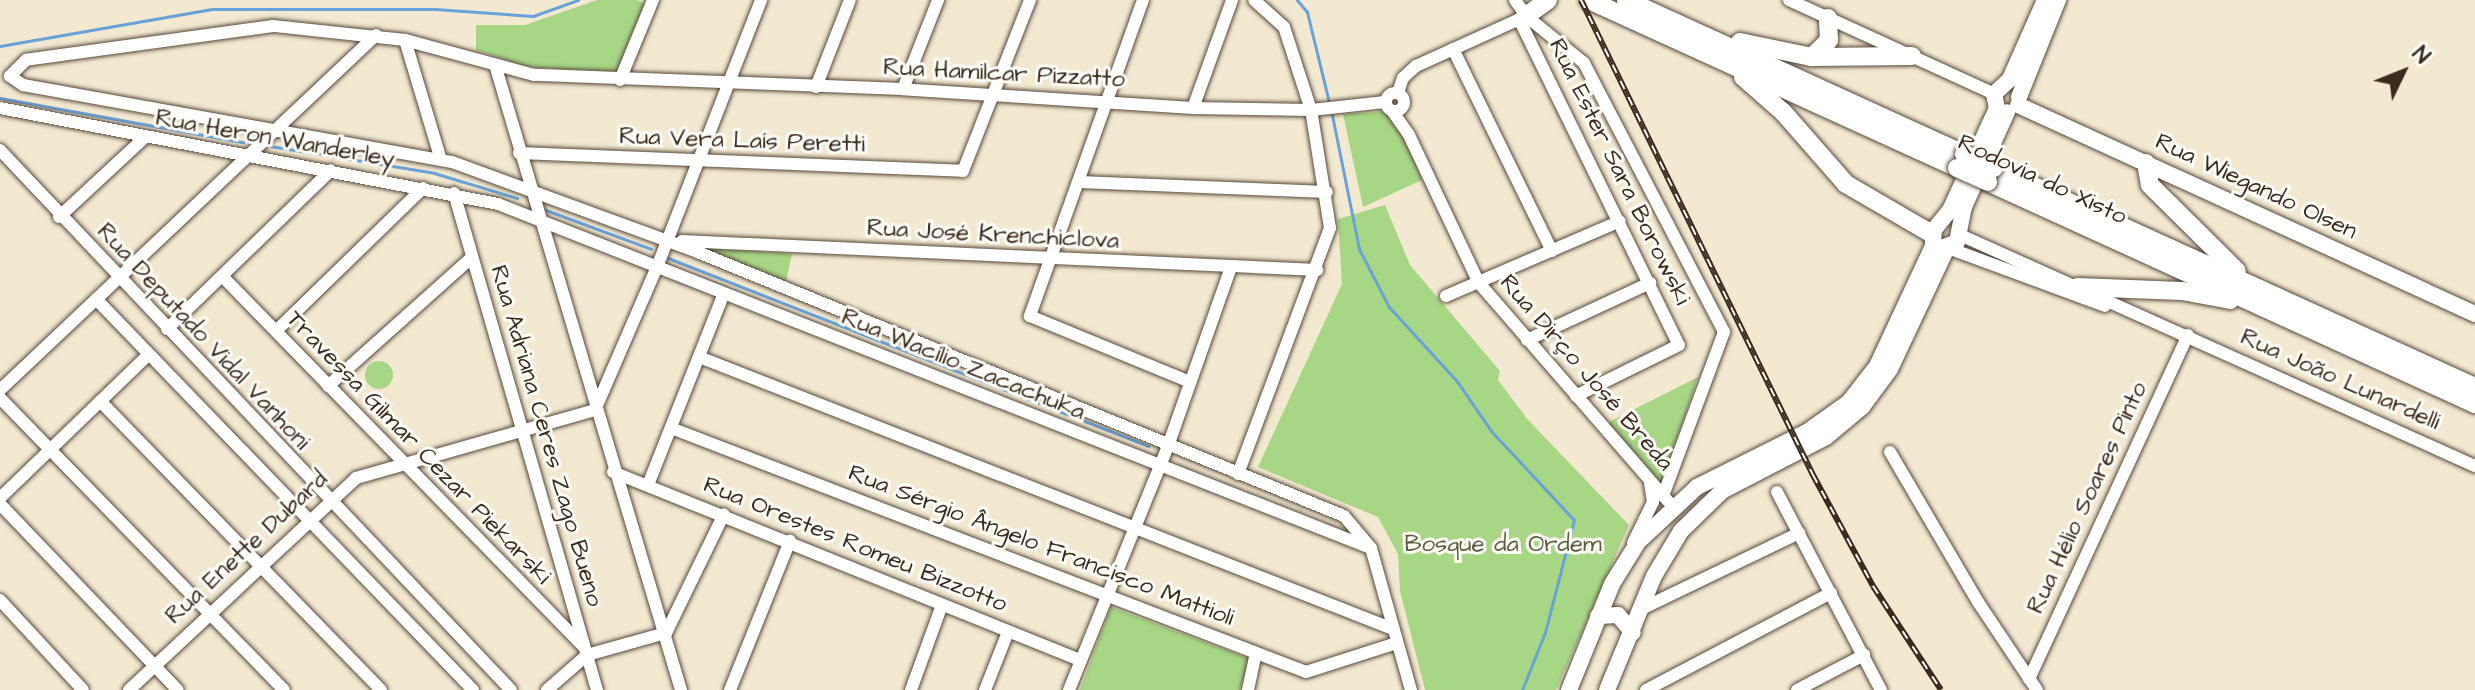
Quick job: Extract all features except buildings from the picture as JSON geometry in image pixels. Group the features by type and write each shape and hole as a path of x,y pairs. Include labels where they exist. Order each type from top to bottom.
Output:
{"highway":[{"path":"1523,18 1548,0"},
{"name":"Rodovia do Xisto","path":"1589,0 1960,161 2267,300 2475,387"},
{"name":"Rodovia do Xisto","path":"1626,0 1960,161"},
{"path":"1812,57 1829,40 1828,18"},
{"path":"1689,29 1812,57 1912,56"},
{"path":"1722,60 1783,112 1846,184 1944,239"},
{"path":"2146,163 2150,185 2199,238 2267,300"},
{"path":"2076,291 2193,293 2267,300"},
{"name":"Rodovia do Xisto","path":"2267,300 2475,404"}],"main road":[{"path":"1569,690 1622,565 1668,501 1807,432 1849,402 1883,355 1964,207 2045,0"},
{"path":"2006,100 2058,0"},
{"name":"Rua Wiegando Olsen","path":"2006,100 2475,314"},
{"path":"1607,690 1633,633 1639,610 1681,531 1722,491 1826,437 1862,407 1890,369 1944,239"},
{"path":"1598,616 1618,615 1633,633"}],"street":[{"path":"620,80 653,0"},
{"path":"595,410 657,267 761,0"},
{"path":"816,87 850,0"},
{"path":"903,89 938,0"},
{"path":"993,94 1030,0"},
{"path":"1143,0 1030,316 1190,382"},
{"path":"1193,108 1232,0"},
{"path":"1238,474 1317,270 1330,228 1313,110 1284,27 1254,0"},
{"path":"1515,0 1523,18 1584,63 1724,332 1668,501"},
{"name":"Rua Wiegando Olsen","path":"1789,0 2006,100"},
{"path":"1389,107 1401,98 1409,71 1523,18"},
{"name":"Rua Ester Sara Borowski","path":"1523,18 1679,345 1576,396"},
{"name":"Rua Hamilcar Pizzatto","path":"10,76 26,60 218,29 273,26 405,40 496,68 620,80 903,89 1193,108 1313,110 1389,107"},
{"path":"0,390 246,153 376,35"},
{"path":"405,40 441,160"},
{"path":"1453,49 1552,251"},
{"path":"496,68 613,472 666,633 681,690"},
{"name":"Rua Heron Wanderley","path":"10,76 23,85 441,160 531,191"},
{"name":"Rua Vera Laís Peretti","path":"519,153 963,171 993,94"},
{"name":"Rua Dirço José Breda","path":"1401,98 1409,135"},
{"name":"Rua Dirço José Breda","path":"1389,107 1409,135 1479,283 1668,501"},
{"name":"Rua Heron Wanderley","path":"0,108 144,138 246,153 454,193 541,218"},
{"path":"59,217 144,138"},
{"name":"Rua Deputado Vidal Vanhoni","path":"0,150 59,217 511,690"},
{"path":"167,329 331,170"},
{"path":"1079,182 1327,192"},
{"path":"276,331 423,188"},
{"name":"Rua Wacílio Zacachuka","path":"531,191 667,241 1344,516 1371,548"},
{"name":"Rua Adriana Ceres Zago Bueno","path":"454,193 519,429 597,690"},
{"name":"Rua Wacílio Zacachuka","path":"541,218 657,267 1371,548"},
{"path":"1446,296 1620,221"},
{"name":"Rua João Lunardelli","path":"1944,239 2188,335 2475,466"},
{"name":"Rua José Krenchiclova","path":"667,241 1317,270"},
{"path":"328,386 471,258"},
{"path":"1069,690 1132,526 1168,446 1231,267"},
{"name":"Travessa Gilmar Cezar Piekarski","path":"223,277 586,651"},
{"path":"1527,340 1650,283"},
{"path":"648,485 724,293"},
{"name":"Rua Deputado Vidal Vanhoni","path":"96,299 473,690"},
{"name":"Rua Hélio Soares Pinto","path":"2033,685 2188,335"},
{"path":"0,498 149,354"},
{"path":"699,357 1393,629"},
{"path":"0,398 207,616 284,690"},
{"path":"100,401 381,690"},
{"name":"Rua Enette Dubard","path":"129,690 356,478 400,462 595,410"},
{"name":"Rua Sérgio Ângelo Francisco Mattioli","path":"671,428 1306,672 1397,643"},
{"path":"1890,452 2033,685"},
{"name":"Rua Orestes Romeu Bizzotto","path":"613,472 724,514 1080,660"},
{"path":"1622,565 1653,502 1647,477"},
{"path":"1777,492 1881,690"},
{"path":"0,504 178,690"},
{"path":"666,633 724,514"},
{"path":"329,538 348,521"},
{"path":"1639,610 1799,533"},
{"path":"730,690 790,541"},
{"path":"1371,548 1411,690"},
{"path":"1646,690 1831,593"},
{"path":"0,600 83,690"},
{"path":"911,690 942,605"},
{"path":"985,690 1008,632"},
{"path":"547,690 586,651 666,633"},
{"path":"440,655 459,639"},
{"path":"1248,690 1256,653"},
{"path":"1797,690 1864,655"}],"green space":[{"path":"597,0 637,0 648,5 620,73 528,67 476,50 476,25 525,25"},
{"path":"1382,112 1392,118 1409,145 1422,180 1363,207 1343,114"},
{"name":"Bosque da Ordem","path":"1385,205 1410,265 1500,371 1498,380 1528,420 1629,525 1556,690 1425,690 1400,591 1398,554 1378,517 1258,467 1342,284 1338,219"},
{"path":"706,248 792,254 785,286"},
{"path":"379,361 389,365 393,375 389,385 379,389 369,385 365,375 369,365"},
{"path":"1698,377 1661,485 1607,423"},
{"path":"1111,607 1249,659 1240,690 1080,690"}],"waterway":[{"path":"0,46 212,9 435,9 533,16 578,0"},
{"path":"1297,0 1307,12 1329,102"},
{"path":"0,98 243,142"},
{"path":"1331,110 1359,249 1389,307 1456,380 1492,432 1574,520 1545,632 1522,690"},
{"path":"270,146 434,173 517,198"},
{"path":"543,209 651,249"},
{"path":"668,258 1148,446"}],"railway":[{"path":"1581,0 1813,475 1873,586 1941,690"}]}
